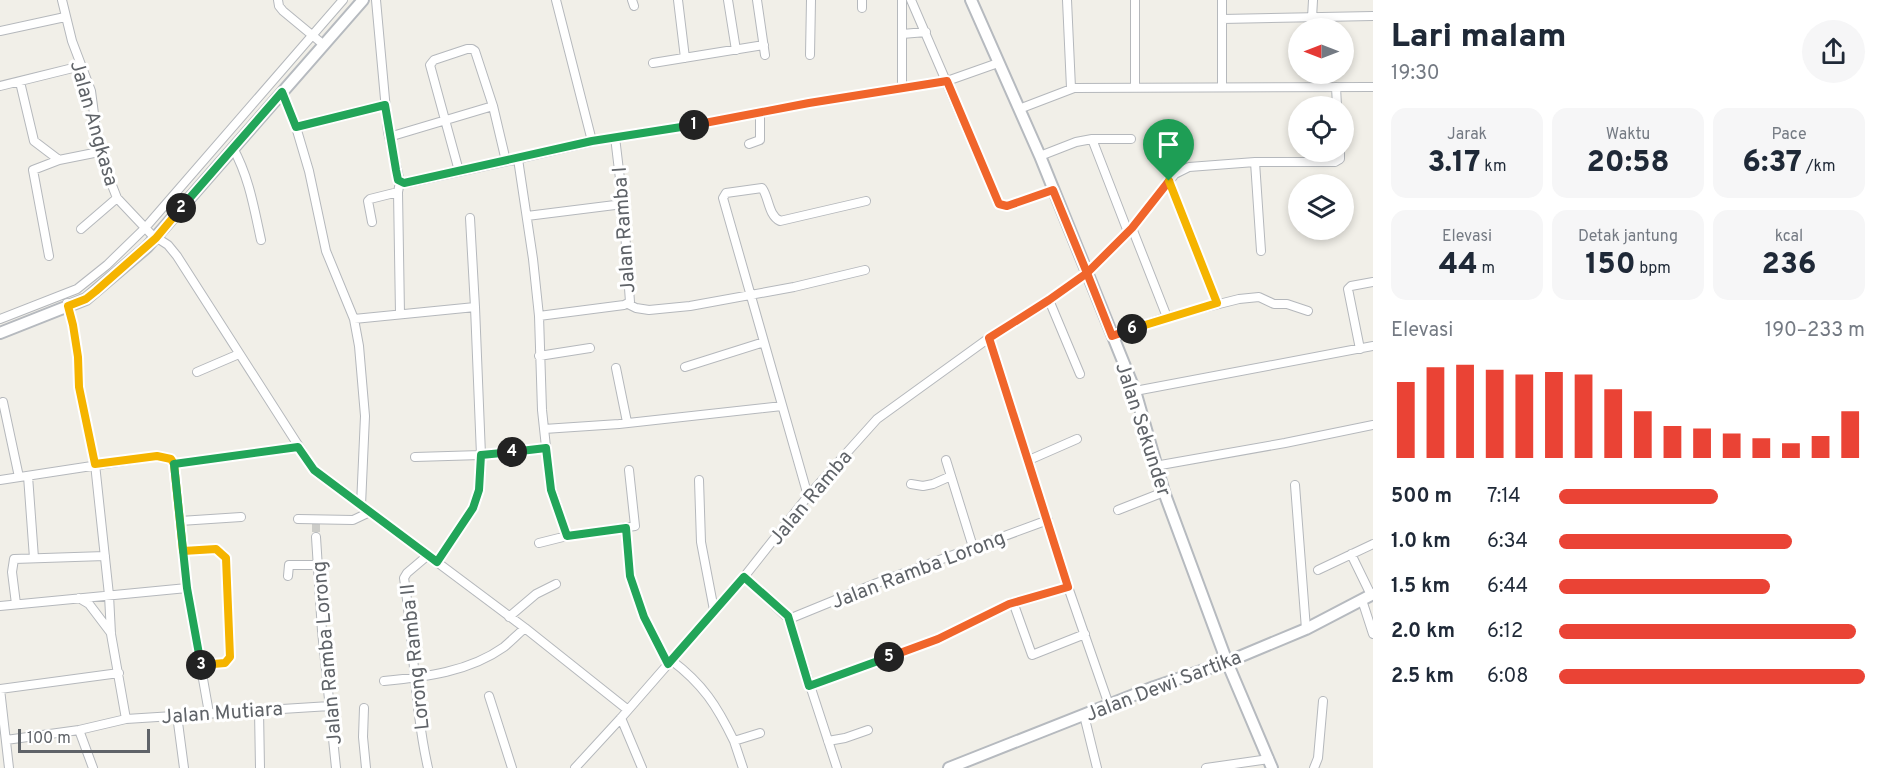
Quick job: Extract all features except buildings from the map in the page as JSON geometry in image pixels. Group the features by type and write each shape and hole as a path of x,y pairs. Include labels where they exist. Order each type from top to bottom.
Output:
{"street":[{"name":"Jalan Angkasa","path":"62,0 65,16 91,91 99,152 117,198 150,233 168,245 177,256 314,470 525,628 628,710"},
{"path":"278,0 283,10 324,45"},
{"path":"0,319 77,289 150,233 229,131 343,0"},
{"path":"0,333 86,299 96,291 236,145 363,0"},
{"path":"376,0 389,137 400,182 398,192 400,314"},
{"path":"556,0 592,141"},
{"path":"678,0 685,58"},
{"path":"728,0 736,50"},
{"path":"757,0 765,55"},
{"path":"810,55 811,0"},
{"path":"902,0 902,88"},
{"path":"911,0 999,204 1007,206 1053,190"},
{"name":"Jalan Sekunder","path":"971,0 1040,156 1134,391 1164,492 1227,662 1270,764"},
{"path":"1067,0 1071,88"},
{"path":"1135,0 1135,88"},
{"path":"1222,0 1222,87"},
{"path":"1313,0 1312,18 1373,16"},
{"path":"0,31 65,16"},
{"path":"1222,19 1288,18"},
{"path":"902,34 926,32"},
{"path":"653,63 764,45"},
{"path":"459,171 431,63 468,49 475,51 493,106 507,161"},
{"path":"400,182 408,183 592,141 947,81 998,63"},
{"path":"0,86 81,66"},
{"path":"20,82 34,141 59,160"},
{"path":"1336,87 1336,96"},
{"path":"1019,109 1071,88 1373,87"},
{"path":"282,92 296,127 309,171 326,251 354,319 364,387 361,505"},
{"path":"296,127 385,105"},
{"path":"389,137 493,106"},
{"path":"748,144 760,140 760,112"},
{"path":"229,131 249,186 261,240"},
{"name":"Jalan Ramba I","path":"615,137 623,204 630,299 628,304"},
{"path":"1040,156 1076,142 1092,139 1131,139"},
{"path":"1092,139 1167,317"},
{"path":"49,256 32,173 35,168 59,160 99,152"},
{"path":"518,159 539,316 544,429 551,490 567,536"},
{"path":"1255,162 1261,251"},
{"path":"1217,303 1169,181 1178,172 1189,167 1288,162"},
{"name":"Jalan Ramba","path":"575,768 744,577 808,496 881,415 989,338 1087,273 1130,230 1169,181"},
{"path":"808,496 723,204 725,194 763,188 775,218 780,221 866,201"},
{"path":"372,222 368,201 398,192"},
{"path":"81,229 117,198"},
{"path":"527,216 623,204"},
{"path":"437,562 473,508 479,490 481,455 470,218"},
{"name":"Jalan Ramba I","path":"539,316 628,304 644,310 657,310 751,295 865,270"},
{"path":"1360,349 1348,290 1351,286 1373,282"},
{"path":"64,294 73,325 78,357 79,387 95,464 111,634 126,719"},
{"path":"1112,336 1217,303 1259,297 1274,304 1287,304 1308,311"},
{"path":"1049,300 1080,374"},
{"path":"354,319 475,307"},
{"path":"989,338 1068,587 1109,705"},
{"path":"685,367 764,342"},
{"path":"1134,391 1373,346"},
{"path":"539,356 590,348"},
{"path":"197,372 239,354"},
{"path":"616,368 627,422"},
{"path":"3,402 19,477"},
{"path":"544,429 782,406"},
{"path":"1155,466 1373,425"},
{"path":"1029,460 1077,439"},
{"path":"174,464 298,447"},
{"path":"414,457 481,455 546,448"},
{"path":"0,480 157,456 166,457 174,464 187,588 209,713"},
{"path":"946,460 973,547"},
{"path":"539,543 567,536 634,526 636,523 629,470"},
{"path":"28,476 34,558"},
{"path":"911,484 922,486 933,484 951,476"},
{"path":"699,480 701,542 714,610"},
{"path":"1294,485 1306,629"},
{"path":"1118,510 1164,492"},
{"path":"298,519 354,520 370,512"},
{"path":"180,521 241,517"},
{"name":"Jalan Ramba Lorong","path":"789,619 1048,520"},
{"path":"626,528 630,576 644,617 670,662 690,674 704,689 721,714 734,741 743,768"},
{"name":"Jalan Ramba Lorong","path":"316,537 322,631 336,768"},
{"path":"1318,570 1373,544"},
{"path":"183,551 216,549 223,554 228,563 230,657 225,663 201,665"},
{"path":"1351,554 1368,596 1373,634"},
{"path":"16,604 12,562 15,558 105,556"},
{"name":"Lorong Ramba II","path":"427,556 404,578 416,678 417,707 428,768"},
{"path":"288,576 289,565 318,565"},
{"path":"744,577 789,619 837,768"},
{"path":"509,616 536,594 556,584"},
{"path":"809,686 933,641 1013,602 1068,587"},
{"path":"0,606 187,588"},
{"name":"Jalan Dewi Sartika","path":"950,768 1109,705 1227,662 1306,629 1368,596"},
{"path":"78,598 89,604 111,634"},
{"path":"1013,602 1032,655 1085,634"},
{"path":"384,681 447,673 504,647 525,628"},
{"path":"9,768 0,689 119,673"},
{"path":"489,696 512,768"},
{"path":"1314,768 1318,758 1323,701"},
{"name":"Jalan Mutiara","path":"6,740 79,730 126,719 330,706"},
{"path":"364,708 363,737 366,768"},
{"path":"259,710 260,768"},
{"path":"177,715 184,768"},
{"path":"1084,715 1097,768"},
{"path":"621,718 642,768"},
{"path":"79,730 93,768"},
{"path":"828,741 867,730"},
{"path":"734,741 760,733"},
{"path":"1206,768 1270,764"}],"tunnel":[{"path":"316,524 316,537"}],"route":[{"path":"1169,181 1132,228 1087,273 1053,190 1007,206 999,204 947,81 604,139 408,183 398,180 385,105 296,127 282,92 156,238 86,299 68,306 78,357 82,406 95,464 157,456 171,459 174,464 183,551 216,549 226,558 230,657 225,663 201,665 187,588 174,464 298,447 314,470 437,562 473,508 479,490 481,455 546,448 551,490 567,536 626,528 630,576 644,617 668,664 744,577 788,616 809,686 933,641 1009,604 1068,587 989,338 1087,273 1112,336 1217,303 1169,181"}]}
